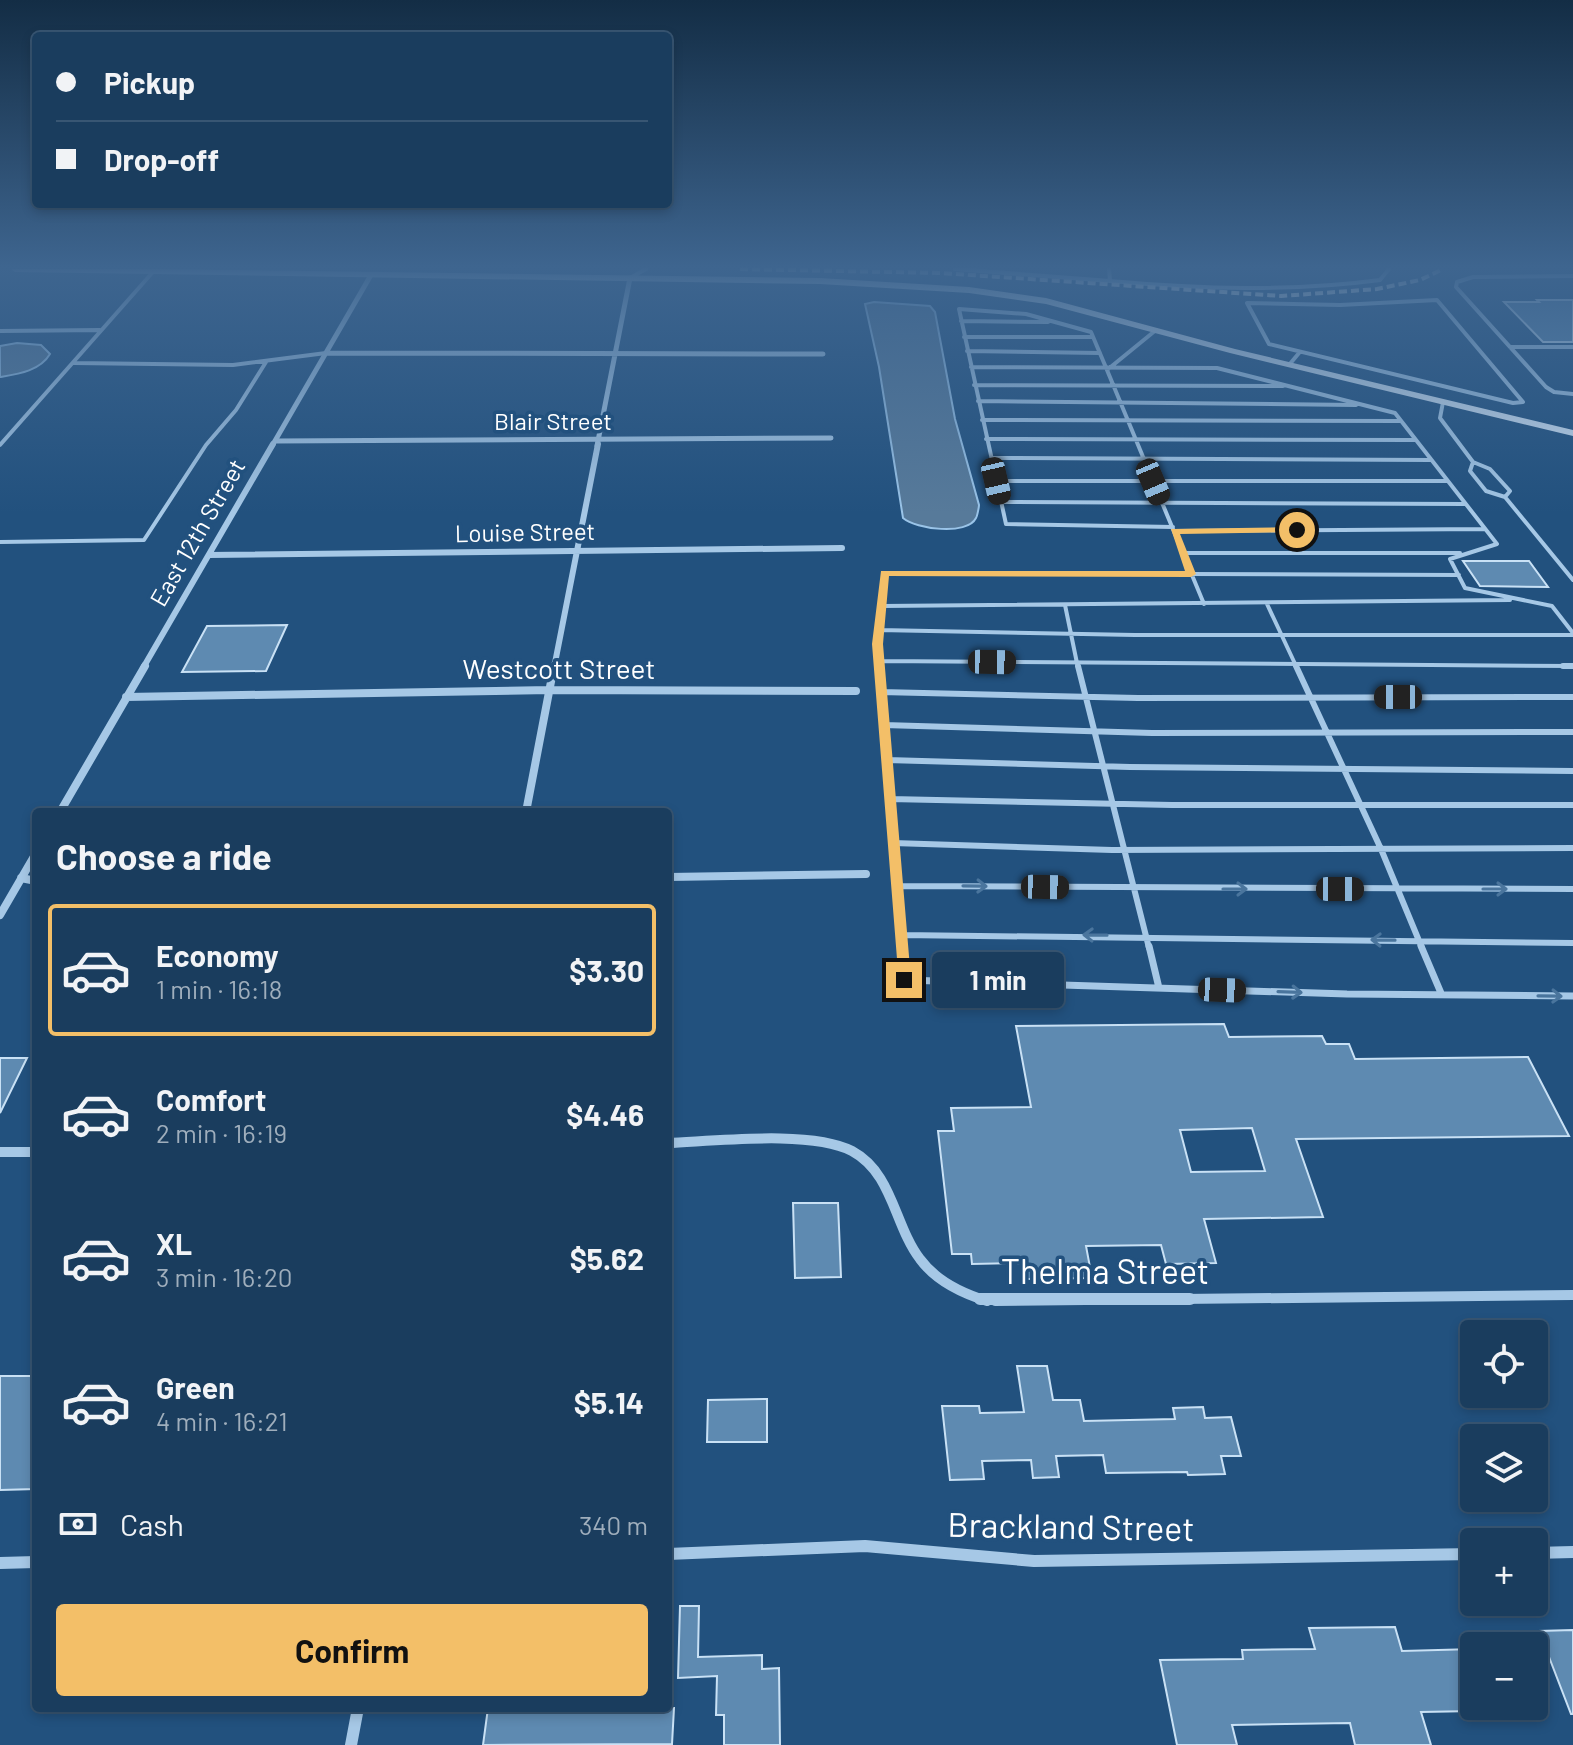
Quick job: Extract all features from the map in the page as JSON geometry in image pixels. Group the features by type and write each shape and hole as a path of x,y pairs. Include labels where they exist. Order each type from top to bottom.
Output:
{"street":[{"path":"527,808 616,350"},
{"path":"1234,350 1573,433"},
{"path":"326,353 823,354"},
{"name":"East 12th Street","path":"62,808 326,353"},
{"name":"Blair Street","path":"275,441 831,438"},
{"name":"Louise Street","path":"209,555 842,548"},
{"name":"Westcott Street","path":"126,697 550,690 856,691"},
{"path":"0,915 32,860"},
{"path":"672,877 866,874"},
{"path":"21,878 32,880"},
{"name":"Thelma Street","path":"672,1143 820,1141 850,1150 876,1169 920,1260 941,1280 965,1295 987,1301 1573,1295"},
{"path":"0,1152 32,1152"},
{"name":"Brackland Street","path":"672,1554 865,1546 1034,1561 1460,1554"},
{"path":"1548,1553 1573,1552"},
{"path":"0,1563 32,1562"},
{"path":"351,1745 357,1712"}],"lane":[{"path":"0,445 84,350"},
{"path":"1107,370 1131,350"},
{"path":"1290,350 1513,403 1523,402 1480,350"},
{"path":"1513,350 1546,387 1554,392 1573,394"},
{"path":"1204,604 1191,574 1183,553 1173,529 1163,504 1100,353 967,351 1006,524 1173,529 1485,529"},
{"path":"74,363 293,361 326,353"},
{"path":"1289,365 1299,353"},
{"path":"0,542 144,540 206,445 236,410 266,362"},
{"path":"971,367 1107,370 1217,368 1395,413 1497,544 1450,559 1465,588 1552,606 1573,634"},
{"path":"974,385 1292,386"},
{"path":"1465,407 1469,393"},
{"path":"978,401 1363,405"},
{"path":"1443,402 1440,418 1473,462 1490,469 1510,491 1505,497"},
{"path":"982,420 1401,421"},
{"path":"986,439 1137,442 1415,440"},
{"path":"991,458 1431,460"},
{"path":"1473,462 1470,471 1477,481 1486,491 1505,497 1573,580"},
{"path":"996,481 1447,481"},
{"path":"1001,502 1466,504"},
{"path":"1183,553 1469,553"},
{"path":"1459,575 885,573 879,661 904,980 1573,996"},
{"path":"882,606 1523,600"},
{"path":"1267,604 1381,849 1441,993"},
{"path":"1065,605 1093,731 1115,803 1159,988"},
{"path":"879,630 1281,635 1573,634"},
{"path":"879,661 1573,666"},
{"path":"881,692 1087,696 1573,697"},
{"path":"884,725 1093,731 1573,732"},
{"path":"887,760 1103,767 1573,771"},
{"path":"890,799 1573,805"},
{"path":"893,843 1124,850 1573,848"},
{"path":"897,886 1573,889"},
{"path":"901,935 1573,943"}],"water":[{"path":"0,350 46,350 50,354 35,368 0,377"},
{"path":"875,350 942,350 955,419 979,505 971,524 952,529 929,528 903,518"}],"building":[{"path":"1463,561 1529,561 1548,587 1480,586"},
{"path":"287,625 266,671 182,672 207,626"},
{"path":"1224,1024 1229,1037 1322,1036 1326,1044 1349,1044 1355,1059 1528,1057 1569,1136 1296,1139 1323,1217 1204,1219 1216,1263 1166,1264 1161,1245 1086,1246 1092,1278 1026,1279 1024,1263 972,1264 971,1254 952,1254 938,1131 954,1131 951,1108 1031,1107 1016,1026","holes":["1252,1128 1265,1171 1191,1172 1180,1130"]},
{"path":"0,1058 27,1058 0,1113"},
{"path":"793,1203 838,1203 841,1277 795,1278"},
{"path":"1017,1366 1047,1366 1053,1400 1080,1400 1084,1421 1175,1419 1173,1408 1203,1407 1205,1418 1231,1417 1241,1456 1221,1456 1225,1474 1106,1473 1103,1455 1056,1456 1059,1477 1033,1478 1031,1460 982,1461 984,1479 950,1480 942,1406 979,1406 980,1413 1024,1412"},
{"path":"0,1376 32,1376 32,1489 0,1490"},
{"path":"767,1399 767,1442 707,1442 708,1400"},
{"path":"680,1606 699,1606 698,1657 762,1655 762,1669 779,1668 780,1745 724,1745 724,1715 716,1715 717,1676 678,1678"},
{"path":"1395,1627 1402,1651 1460,1649 1460,1711 1421,1712 1431,1745 1355,1745 1350,1723 1232,1725 1237,1745 1177,1745 1160,1660 1243,1659 1242,1650 1315,1649 1309,1628"},
{"path":"1573,1630 1573,1714 1548,1654 1548,1632 1539,1631"},
{"path":"674,1708 672,1744 483,1745 487,1712 672,1712"}],"route":[{"path":"904,980 877,644 885,573 1191,574 1174,531 1297,530"}]}
